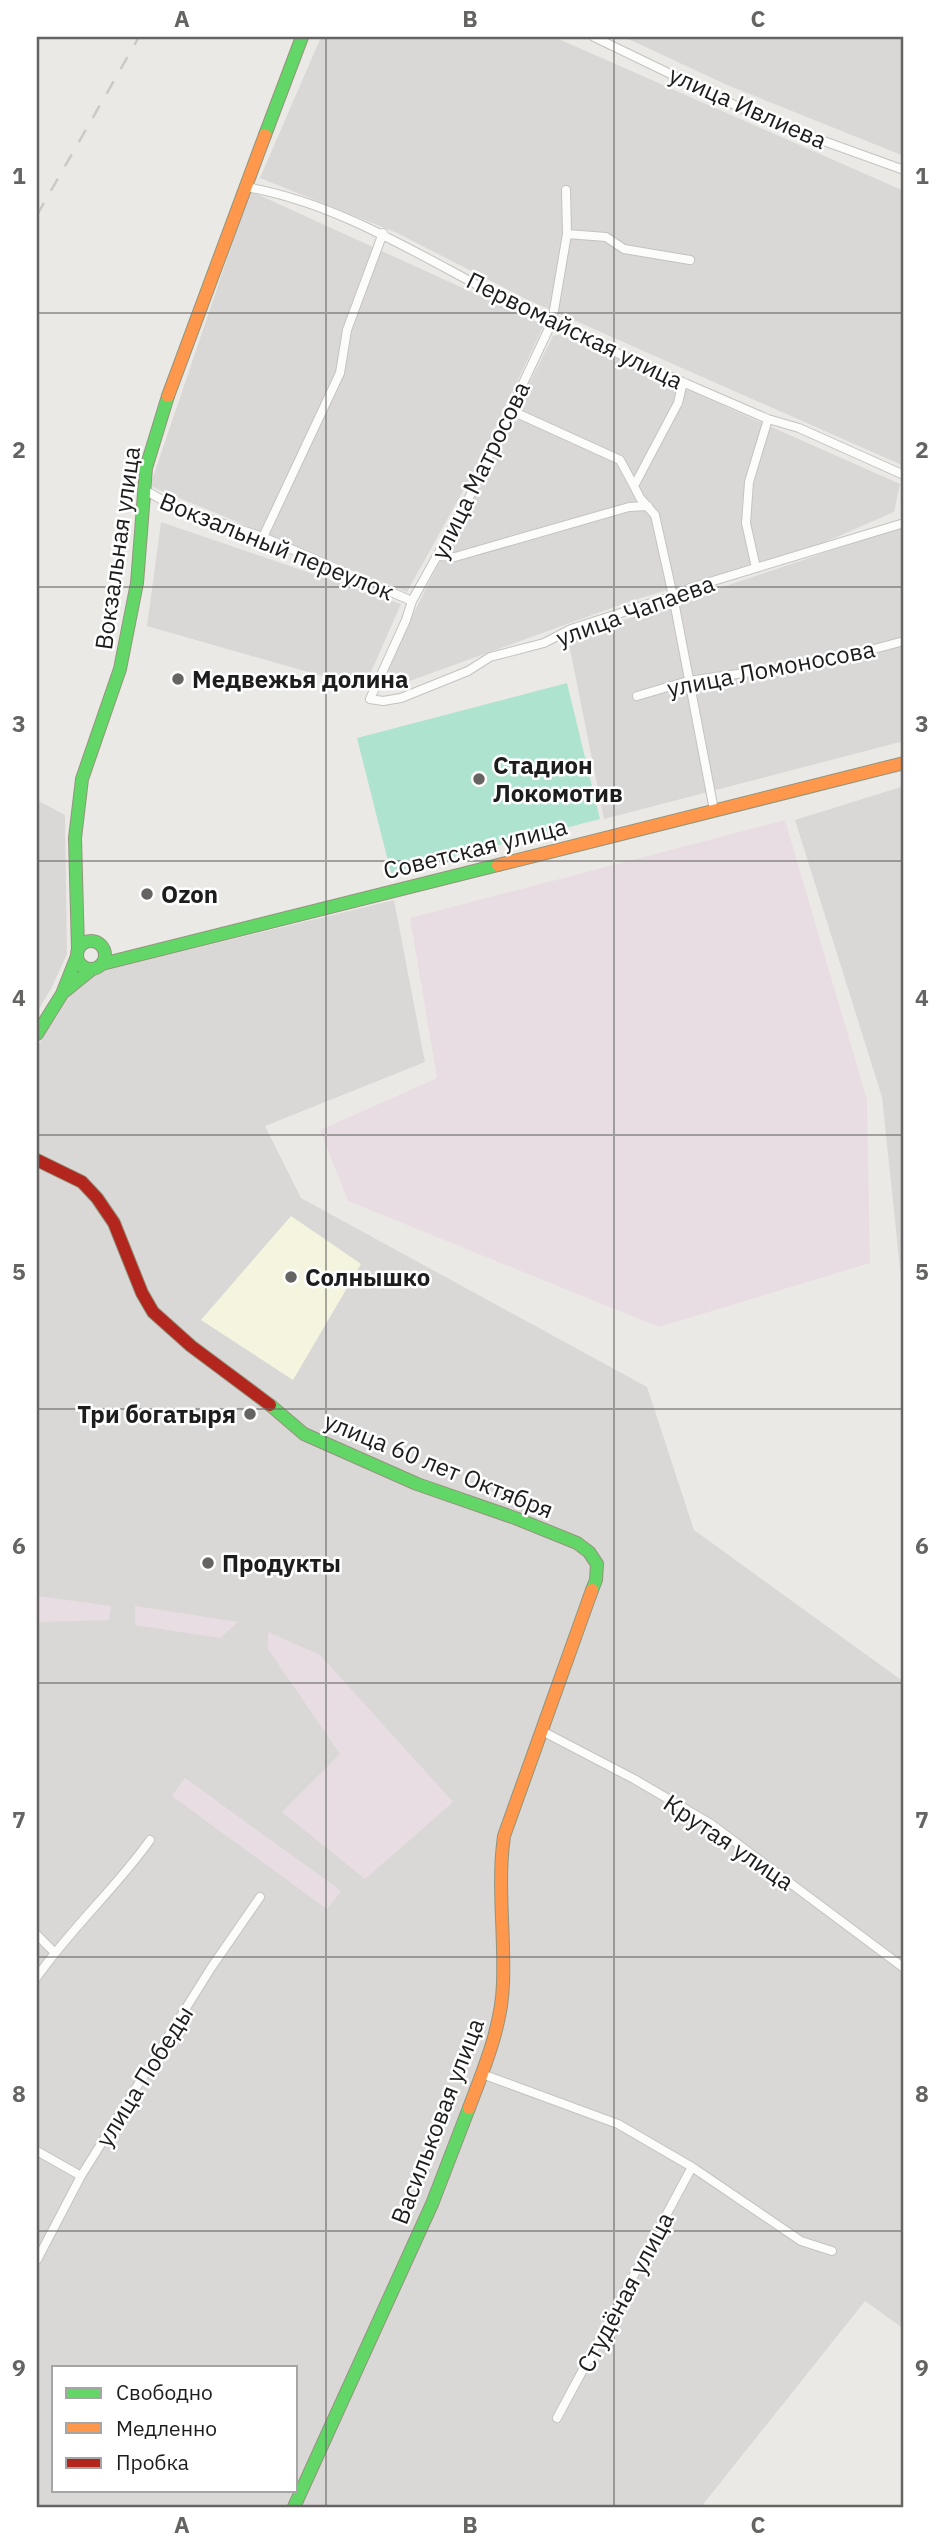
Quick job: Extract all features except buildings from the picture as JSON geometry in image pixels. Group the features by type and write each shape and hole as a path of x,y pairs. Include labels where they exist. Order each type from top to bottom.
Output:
{"street":[{"name":"Вокзальная улица","path":"78,953 75,838 82,779 120,669 137,583 143,489 161,416 302,37"},
{"name":"улица Ивлиева","path":"594,37 745,110 904,170"},
{"name":"Первомайская улица","path":"246,187 279,192 383,233 511,303 683,382 768,419 799,428 904,475"},
{"name":"улица Матросова","path":"370,699 412,601 468,500 552,322 567,234 566,190"},
{"path":"263,537 340,373 347,330 383,233"},
{"path":"567,234 606,237 624,249 690,260"},
{"path":"634,486 678,403 683,382"},
{"path":"510,410 620,460 640,498 655,515 714,810"},
{"path":"756,568 746,523 749,482 768,419"},
{"name":"Вокзальный переулок","path":"143,489 176,508 263,537 412,601"},
{"path":"439,556 455,557 629,507 648,506"},
{"name":"улица Чапаева","path":"370,699 383,701 401,698 468,671 490,657 544,643 571,629 690,588 904,523"},
{"name":"улица Ломоносова","path":"637,696 688,681 829,661 904,641"},
{"name":"Советская улица","path":"97,967 904,763"},
{"path":"62,994 97,967 106,954 77,917"},
{"path":"37,1034 62,994 85,942 100,945"},
{"name":"Советская улица","path":"100,945 139,956"},
{"path":"78,953 82,965 97,967"},
{"name":"улица 60 лет Октября","path":"37,1160 82,1182 97,1198 114,1223 142,1293 153,1312 191,1346 248,1387 304,1434 416,1484 515,1518 577,1543 589,1552 597,1564 596,1580 542,1731"},
{"name":"Крутая улица","path":"542,1731 634,1779 711,1824 904,1968"},
{"name":"Васильковая улица","path":"294,2507 432,2204 482,2074 500,2014 502,1993 500,1865 504,1836 542,1731"},
{"path":"37,1977 54,1952 130,1868 150,1840"},
{"name":"улица Победы","path":"37,2260 81,2176 211,1968 260,1897"},
{"path":"37,1934 54,1952"},
{"path":"482,2074 618,2124 692,2167 801,2241 832,2251"},
{"path":"37,2151 81,2176"},
{"name":"Студёная улица","path":"557,2418 692,2167"}],"shaded area":[{"path":"321,37 554,37 904,191 904,466 526,299 397,233 260,178"},
{"path":"624,37 904,37 904,156 727,85"},
{"path":"250,191 544,325 478,464 407,592 150,486"},
{"path":"562,334 900,484 894,512 823,543 628,602 393,687 387,666 553,336"},
{"path":"161,522 401,604 364,688 147,626"},
{"path":"904,526 904,741 604,819 568,639"},
{"path":"904,786 904,1277 901,1278 882,1097 795,820"},
{"path":"37,800 65,815 67,954 37,1012"},
{"path":"785,820 867,1100 870,1263 659,1327 348,1201 320,1130 437,1078 410,918"},
{"path":"394,900 425,1062 265,1126 301,1198 647,1387 694,1530 904,1682 904,2329 865,2301 701,2507 37,2507 37,1047 73,991 90,974"},
{"path":"291,1216 361,1264 293,1380 201,1320"},
{"path":"37,1596 111,1606 109,1620 37,1622"},
{"path":"135,1606 238,1622 220,1638 135,1625"},
{"path":"268,1632 320,1655 453,1802 365,1879 282,1812 340,1754 268,1649"},
{"path":"185,1778 341,1891 327,1909 172,1796"}],"green space":[{"name":"Стадион Локомотив","path":"567,683 600,819 391,873 357,738"}],"railway":[{"path":"37,215 139,37"}],"traffic: fast":[{"path":"265,135 302,37"},
{"path":"78,950 75,838 82,779 120,669 137,583 146,468 168,396"},
{"path":"102,964 498,865"},
{"path":"91,941 101,945 105,955 101,965 91,969 81,965 77,955 81,945 91,941"},
{"path":"37,1034 62,994 77,956"},
{"path":"65,991 92,969"},
{"path":"270,1405 304,1434 417,1484 577,1543 589,1552 597,1564 592,1590"},
{"path":"294,2507 432,2204 469,2108"}],"traffic: slow":[{"path":"168,396 265,135"},
{"path":"498,865 904,763"},
{"path":"469,2108 491,2047 502,1999 501,1873 504,1836 592,1590"}],"traffic: jam":[{"path":"37,1160 82,1182 97,1198 114,1223 142,1293 153,1312 191,1346 270,1405"}],"place":[{"name":"Медвежья долина","path":"178,679"},
{"name":"Стадион Локомотив","path":"479,779"},
{"name":"Ozon","path":"147,894"},
{"name":"Солнышко","path":"291,1277"},
{"name":"Три богатыря","path":"250,1414"},
{"name":"Продукты","path":"208,1563"}]}
